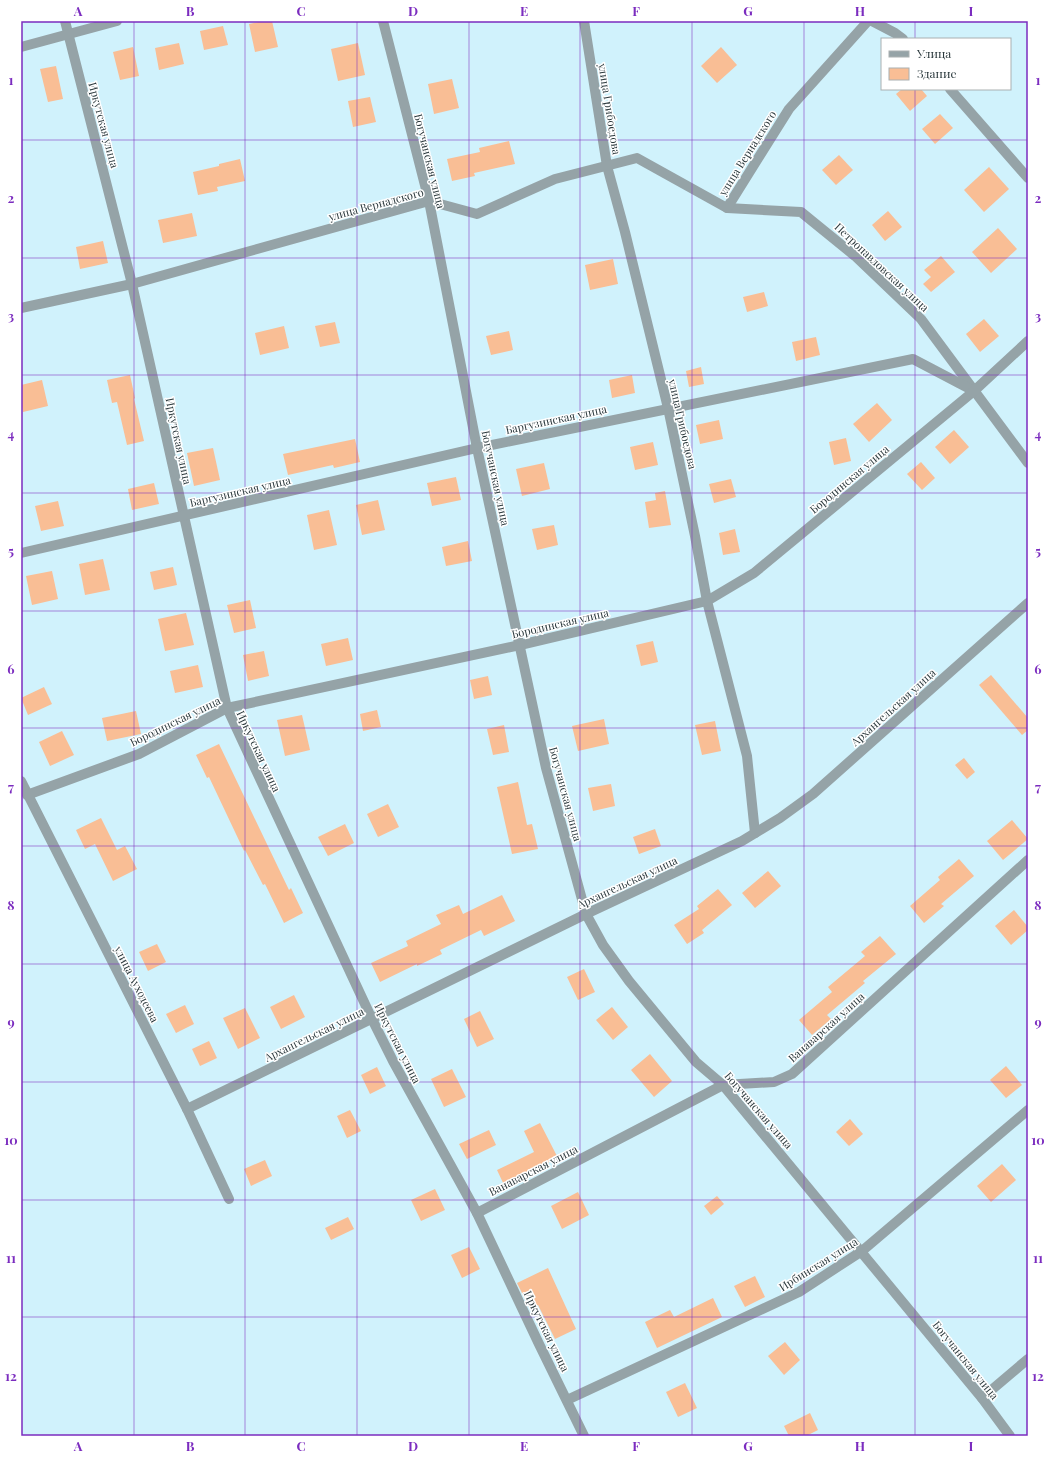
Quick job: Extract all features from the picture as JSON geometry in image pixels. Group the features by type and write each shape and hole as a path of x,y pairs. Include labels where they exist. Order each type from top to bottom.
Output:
{"street":[{"name":"Иркутская улица","path":"65,21 132,284 227,708 372,1019 477,1212 584,1436"},
{"path":"21,47 117,21"},
{"name":"Богучанская улица","path":"384,21 429,201 477,448 546,768 586,914 603,945 629,981 696,1062 723,1085 862,1251 982,1398 1010,1436"},
{"name":"улица Грибоедова","path":"584,21 607,166 625,232 668,408 707,601 747,756 755,833"},
{"path":"870,21 896,33 902,38"},
{"name":"улица Вернадского","path":"21,308 132,284 429,201 477,214 555,179 637,158 728,208 789,109 870,21"},
{"path":"951,90 1028,178"},
{"name":"Петропавловская улица","path":"728,208 801,212 855,256 921,319 1028,463"},
{"name":"Бородинская улица","path":"27,796 139,754 227,708 520,644 707,601 754,573 974,391 1028,341"},
{"name":"Баргузинская улица","path":"21,553 477,448 913,359 974,391"},
{"name":"Архангельская улица","path":"187,1109 586,914 742,841 780,818 813,794 1028,603"},
{"name":"улица Ауходеева","path":"21,781 27,796 187,1109 229,1200"},
{"name":"Ванаварская улица","path":"477,1212 723,1085 774,1082 792,1074 1028,860"},
{"name":"Ирбинская улица","path":"567,1400 799,1292 862,1251 1028,1110"},
{"path":"982,1398 1028,1359"}],"building":[{"path":"272,21 278,47 255,52 249,24"},
{"path":"223,26 228,45 204,50 200,31"},
{"path":"179,43 184,64 159,70 155,48"},
{"path":"358,43 365,75 338,81 331,49"},
{"path":"133,47 139,76 120,80 113,52"},
{"path":"721,47 737,65 717,83 701,66"},
{"path":"56,66 63,99 48,102 40,69"},
{"path":"452,79 459,108 434,114 428,84"},
{"path":"901,90 922,90 927,96 910,111 896,94"},
{"path":"370,97 376,122 353,127 348,101"},
{"path":"940,114 953,128 935,144 922,129"},
{"path":"509,141 515,164 474,173 475,176 452,181 447,159 480,152 479,148"},
{"path":"839,155 853,170 836,185 822,170"},
{"path":"240,159 245,181 217,187 218,191 198,195 193,172"},
{"path":"989,167 1009,189 984,212 964,190"},
{"path":"888,211 902,227 885,241 872,225"},
{"path":"192,213 197,236 163,243 158,220"},
{"path":"998,228 1017,249 991,273 972,252"},
{"path":"103,241 108,263 80,269 76,247"},
{"path":"941,256 955,272 931,292 923,284 931,277 924,270"},
{"path":"613,259 618,284 590,290 585,265"},
{"path":"764,292 768,306 747,312 743,297"},
{"path":"984,319 999,336 980,352 966,334"},
{"path":"335,322 340,343 320,347 315,326"},
{"path":"284,326 289,348 260,355 255,333"},
{"path":"509,331 513,350 491,355 486,336"},
{"path":"816,337 820,355 796,361 792,342"},
{"path":"701,367 704,384 689,387 686,371"},
{"path":"130,375 144,441 127,445 117,402 112,403 107,380"},
{"path":"632,375 635,393 612,398 609,380"},
{"path":"42,380 48,406 23,412 21,403 21,385"},
{"path":"877,403 892,420 869,442 853,424"},
{"path":"719,420 723,439 700,444 696,425"},
{"path":"954,430 969,447 950,464 935,447"},
{"path":"846,438 851,461 834,465 829,442"},
{"path":"355,439 360,462 334,468 333,465 288,475 283,454"},
{"path":"653,442 658,465 635,470 630,447"},
{"path":"213,448 220,480 194,486 187,453"},
{"path":"921,462 935,478 922,490 907,474"},
{"path":"544,463 550,489 522,496 516,469"},
{"path":"456,477 461,500 432,506 427,483"},
{"path":"731,479 736,497 714,503 709,484"},
{"path":"154,483 159,504 132,510 128,489"},
{"path":"665,491 671,525 649,528 645,502 656,500 655,493"},
{"path":"378,500 385,530 362,535 356,505"},
{"path":"58,501 64,526 41,531 35,506"},
{"path":"329,510 337,545 314,550 307,515"},
{"path":"554,525 558,545 537,550 532,529"},
{"path":"735,529 740,552 723,555 719,533"},
{"path":"468,541 472,561 446,566 442,547"},
{"path":"103,559 110,590 85,595 79,564"},
{"path":"173,567 177,585 154,590 150,572"},
{"path":"52,571 58,599 32,605 26,576"},
{"path":"250,600 256,628 234,633 227,605"},
{"path":"186,613 194,645 165,651 158,619"},
{"path":"348,638 353,660 326,666 321,644"},
{"path":"653,641 658,662 641,666 636,645"},
{"path":"264,651 269,676 248,681 243,655"},
{"path":"198,665 203,687 175,693 170,671"},
{"path":"991,675 1028,718 1028,730 1022,735 979,685"},
{"path":"488,676 492,695 474,699 470,680"},
{"path":"44,687 52,704 28,715 21,698"},
{"path":"377,710 381,727 363,731 360,714"},
{"path":"136,711 141,734 107,741 102,718"},
{"path":"302,715 310,750 285,756 277,720"},
{"path":"604,719 609,744 578,751 572,726"},
{"path":"715,721 721,751 702,755 695,725"},
{"path":"504,725 509,752 493,755 487,729"},
{"path":"62,731 74,755 50,766 39,742"},
{"path":"219,744 289,890 291,888 303,913 284,923 265,884 263,885 245,850 244,851 209,777 207,778 196,755"},
{"path":"964,758 975,772 967,779 955,765"},
{"path":"518,782 527,825 532,824 538,849 512,854 497,787"},
{"path":"611,784 615,806 593,811 588,788"},
{"path":"388,804 399,827 378,837 367,814"},
{"path":"101,818 117,850 125,846 137,869 113,881 95,844 85,849 76,830"},
{"path":"1012,820 1028,839 1003,860 987,841"},
{"path":"345,824 354,843 328,856 318,837"},
{"path":"655,829 661,846 639,854 633,837"},
{"path":"959,859 974,876 941,904 944,906 924,923 910,906 940,880 938,877"},
{"path":"768,871 781,886 755,908 742,893"},
{"path":"718,889 732,905 702,930 704,933 687,944 674,925 699,909 697,906"},
{"path":"502,895 515,921 484,936 481,930 440,950 442,954 380,982 371,963 408,946 406,941 441,924 436,915 459,905 463,914"},
{"path":"1014,910 1028,927 1028,930 1011,945 995,926"},
{"path":"880,936 896,954 863,981 865,983 827,1015 831,1019 812,1035 799,1020 832,992 828,987 865,956 861,952"},
{"path":"157,944 166,962 148,971 139,952"},
{"path":"584,969 595,992 578,1000 567,977"},
{"path":"294,995 305,1017 281,1029 270,1007"},
{"path":"185,1005 194,1024 176,1033 166,1014"},
{"path":"612,1007 628,1027 613,1040 596,1020"},
{"path":"245,1008 260,1038 238,1049 223,1018"},
{"path":"480,1011 494,1039 477,1047 464,1019"},
{"path":"209,1041 217,1058 200,1066 192,1049"},
{"path":"650,1054 672,1081 654,1097 631,1070"},
{"path":"1006,1066 1022,1085 1006,1098 990,1080"},
{"path":"377,1067 386,1086 370,1094 361,1075"},
{"path":"452,1069 466,1097 444,1107 431,1079"},
{"path":"350,1110 361,1131 347,1138 337,1116"},
{"path":"850,1119 863,1134 849,1146 836,1132"},
{"path":"540,1123 558,1158 526,1173 527,1176 505,1187 497,1170 534,1152 524,1131"},
{"path":"489,1130 496,1145 467,1159 459,1144"},
{"path":"265,1160 272,1176 251,1186 244,1169"},
{"path":"1002,1164 1016,1180 991,1202 977,1186"},
{"path":"435,1189 445,1210 421,1221 411,1200"},
{"path":"578,1192 589,1215 562,1229 551,1206"},
{"path":"717,1196 724,1204 711,1215 704,1206"},
{"path":"348,1217 354,1229 331,1240 325,1228"},
{"path":"469,1247 480,1269 462,1278 451,1255"},
{"path":"548,1268 576,1329 555,1339 538,1305 530,1309 517,1283"},
{"path":"755,1276 765,1297 745,1307 734,1286"},
{"path":"713,1298 722,1317 657,1348 645,1322 670,1310 674,1317"},
{"path":"785,1342 800,1360 784,1375 768,1356"},
{"path":"685,1383 697,1408 678,1417 666,1392"},
{"path":"810,1413 818,1430 806,1436 789,1436 784,1426"}]}
